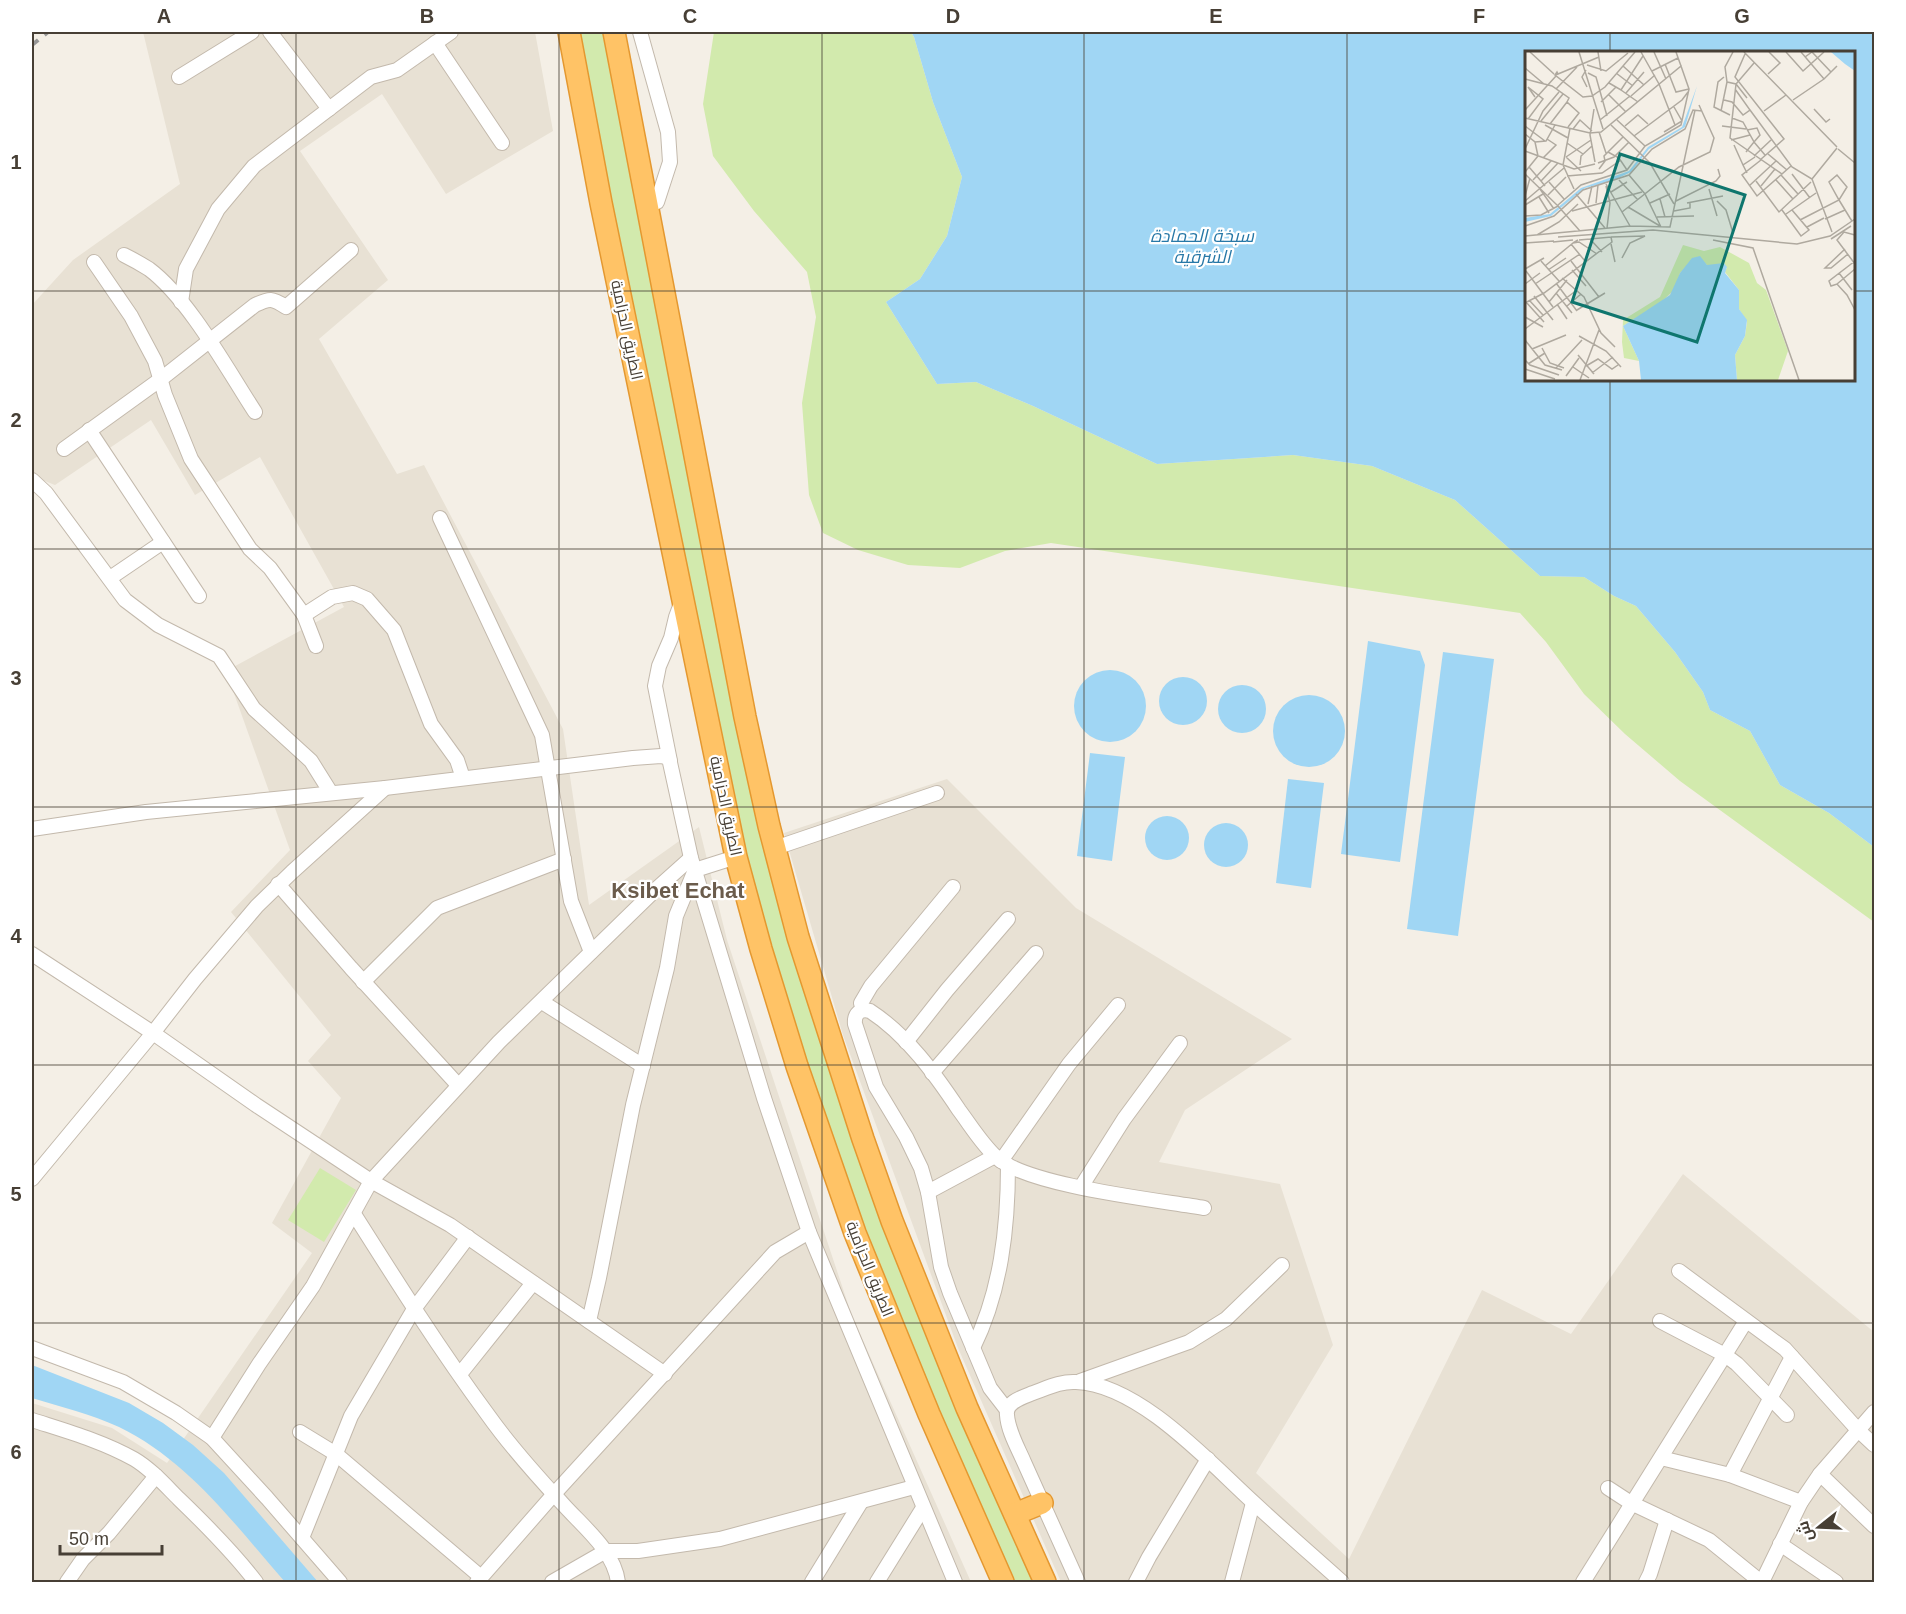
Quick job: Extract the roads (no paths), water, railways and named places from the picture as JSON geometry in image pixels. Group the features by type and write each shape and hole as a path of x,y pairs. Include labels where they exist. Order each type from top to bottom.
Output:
{"highway":[{"name":"الطريق الحزامية","path":"568,32 736,857 761,950 797,1066 855,1233 929,1414 1003,1582"},
{"path":"614,32 745,717 774,848 798,937 866,1149 967,1408 1045,1582"},
{"path":"1015,1514 1042,1503"}],"street":[{"path":"178,76 252,32"},
{"path":"270,32 329,109"},
{"path":"181,302 186,269 218,208 254,166 371,77 398,70 451,32"},
{"path":"640,32 668,132 670,162 657,202 647,206"},
{"path":"435,43 502,143"},
{"path":"64,449 161,380 255,305 266,299 274,300 286,308 351,250"},
{"path":"124,255 148,268 181,302 210,341 255,411"},
{"path":"94,262 131,316 155,361 165,395 191,459 250,549 270,568 304,615 316,646"},
{"path":"89,430 199,596"},
{"path":"32,480 46,493 126,600 158,625 219,656 254,709 311,761 331,794"},
{"path":"440,518 542,735 570,901 591,952"},
{"path":"110,578 164,542"},
{"path":"304,615 332,597 353,592 367,599 394,630 431,724 457,760 463,778"},
{"path":"683,600 659,666 655,686 693,864 764,1098 808,1232 955,1582"},
{"path":"32,829 146,813 549,768 662,756 667,757 670,761"},
{"path":"32,1179 257,906 278,884 385,788"},
{"path":"774,848 937,793"},
{"path":"212,1438 259,1364 313,1286 371,1181 499,1042 653,892 693,864 736,857"},
{"path":"363,982 438,908 564,859"},
{"path":"589,1321 643,1066 667,968 676,916 693,864"},
{"path":"278,884 363,982 458,1085"},
{"path":"863,1010 861,1003 867,992 953,887"},
{"path":"906,1042 1008,919"},
{"path":"932,1073 1036,952"},
{"path":"32,954 371,1181 450,1225 665,1374"},
{"path":"542,1002 643,1066"},
{"path":"928,1192 1001,1161 1069,1064 1118,1005"},
{"path":"1007,1410 990,1388 941,1267 928,1192 918,1160 881,1096 866,1060 855,1017 863,1010 870,1011 906,1042 1001,1161 1048,1180 1204,1208"},
{"path":"1081,1186 1124,1119 1180,1043"},
{"path":"973,1348 987,1312 1000,1267 1006,1226 1001,1161"},
{"path":"354,1214 414,1309 488,1417 606,1551 617,1571 618,1582"},
{"path":"300,1432 336,1454 479,1580 554,1494 775,1252 808,1232"},
{"path":"302,1538 351,1416 414,1309 468,1237"},
{"path":"1078,1582 1012,1434 1006,1414 1009,1406 1020,1398 1058,1384 1078,1382 1189,1342 1226,1319 1282,1265"},
{"path":"1679,1271 1785,1349 1858,1430 1875,1445"},
{"path":"460,1374 533,1283"},
{"path":"1660,1321 1725,1355 1737,1364 1787,1415"},
{"path":"1583,1582 1746,1321"},
{"path":"32,1348 123,1382 176,1413 212,1438 340,1582"},
{"path":"1730,1475 1792,1357"},
{"path":"1078,1382 1096,1385 1130,1400 1157,1417 1208,1459 1253,1503 1342,1582"},
{"path":"1608,1488 1631,1503 1709,1540 1761,1582 1801,1502 1820,1474 1875,1412"},
{"path":"32,1420 117,1450 136,1461 156,1476 212,1532 256,1582"},
{"path":"1661,1458 1730,1475 1801,1502"},
{"path":"1136,1582 1208,1459"},
{"path":"1820,1474 1875,1526"},
{"path":"68,1582 83,1559 109,1533 156,1476"},
{"path":"552,1582 606,1551 638,1551 720,1539 914,1487"},
{"path":"812,1582 861,1502"},
{"path":"1232,1582 1253,1503"},
{"path":"877,1582 922,1508"},
{"path":"1646,1582 1667,1520"},
{"path":"1780,1544 1836,1582"}],"water":[{"name":"سبخة الحمادة الشرقية","path":"911,32 1874,32 1874,847 1829,813 1780,785 1750,731 1710,710 1703,692 1675,652 1636,606 1614,596 1584,577 1540,576 1455,500 1372,466 1293,455 1157,464 976,382 937,384 886,302 920,279 947,236 962,177 933,102"},
{"path":"1368,641 1420,651 1425,665 1400,862 1341,854"},
{"path":"1443,652 1494,659 1458,936 1407,929"},
{"path":"1110,670 1130,676 1140,686 1146,706 1140,726 1130,736 1110,742 1090,736 1080,726 1074,706 1080,686 1090,676"},
{"path":"1183,677 1200,684 1207,701 1200,718 1183,725 1166,718 1159,701 1166,684"},
{"path":"1242,685 1259,692 1266,709 1259,726 1242,733 1225,726 1218,709 1225,692"},
{"path":"1309,695 1329,701 1339,711 1345,731 1339,751 1329,761 1309,767 1289,761 1279,751 1273,731 1279,711 1289,701"},
{"path":"1090,753 1125,757 1112,861 1077,856"},
{"path":"1288,779 1324,783 1311,888 1276,883"},
{"path":"1167,816 1182,823 1189,838 1182,853 1167,860 1152,853 1145,838 1152,823"},
{"path":"1226,823 1241,830 1248,845 1241,860 1226,867 1211,860 1204,845 1211,830"},
{"path":"32,1365 129,1403 163,1423 193,1445 224,1473 318,1582 285,1582 210,1496 189,1476 144,1441 98,1418 32,1398"}],"railway":[{"path":"32,45 48,32"}],"district":[{"name":"Ksibet Echat","path":"678,890"}]}
